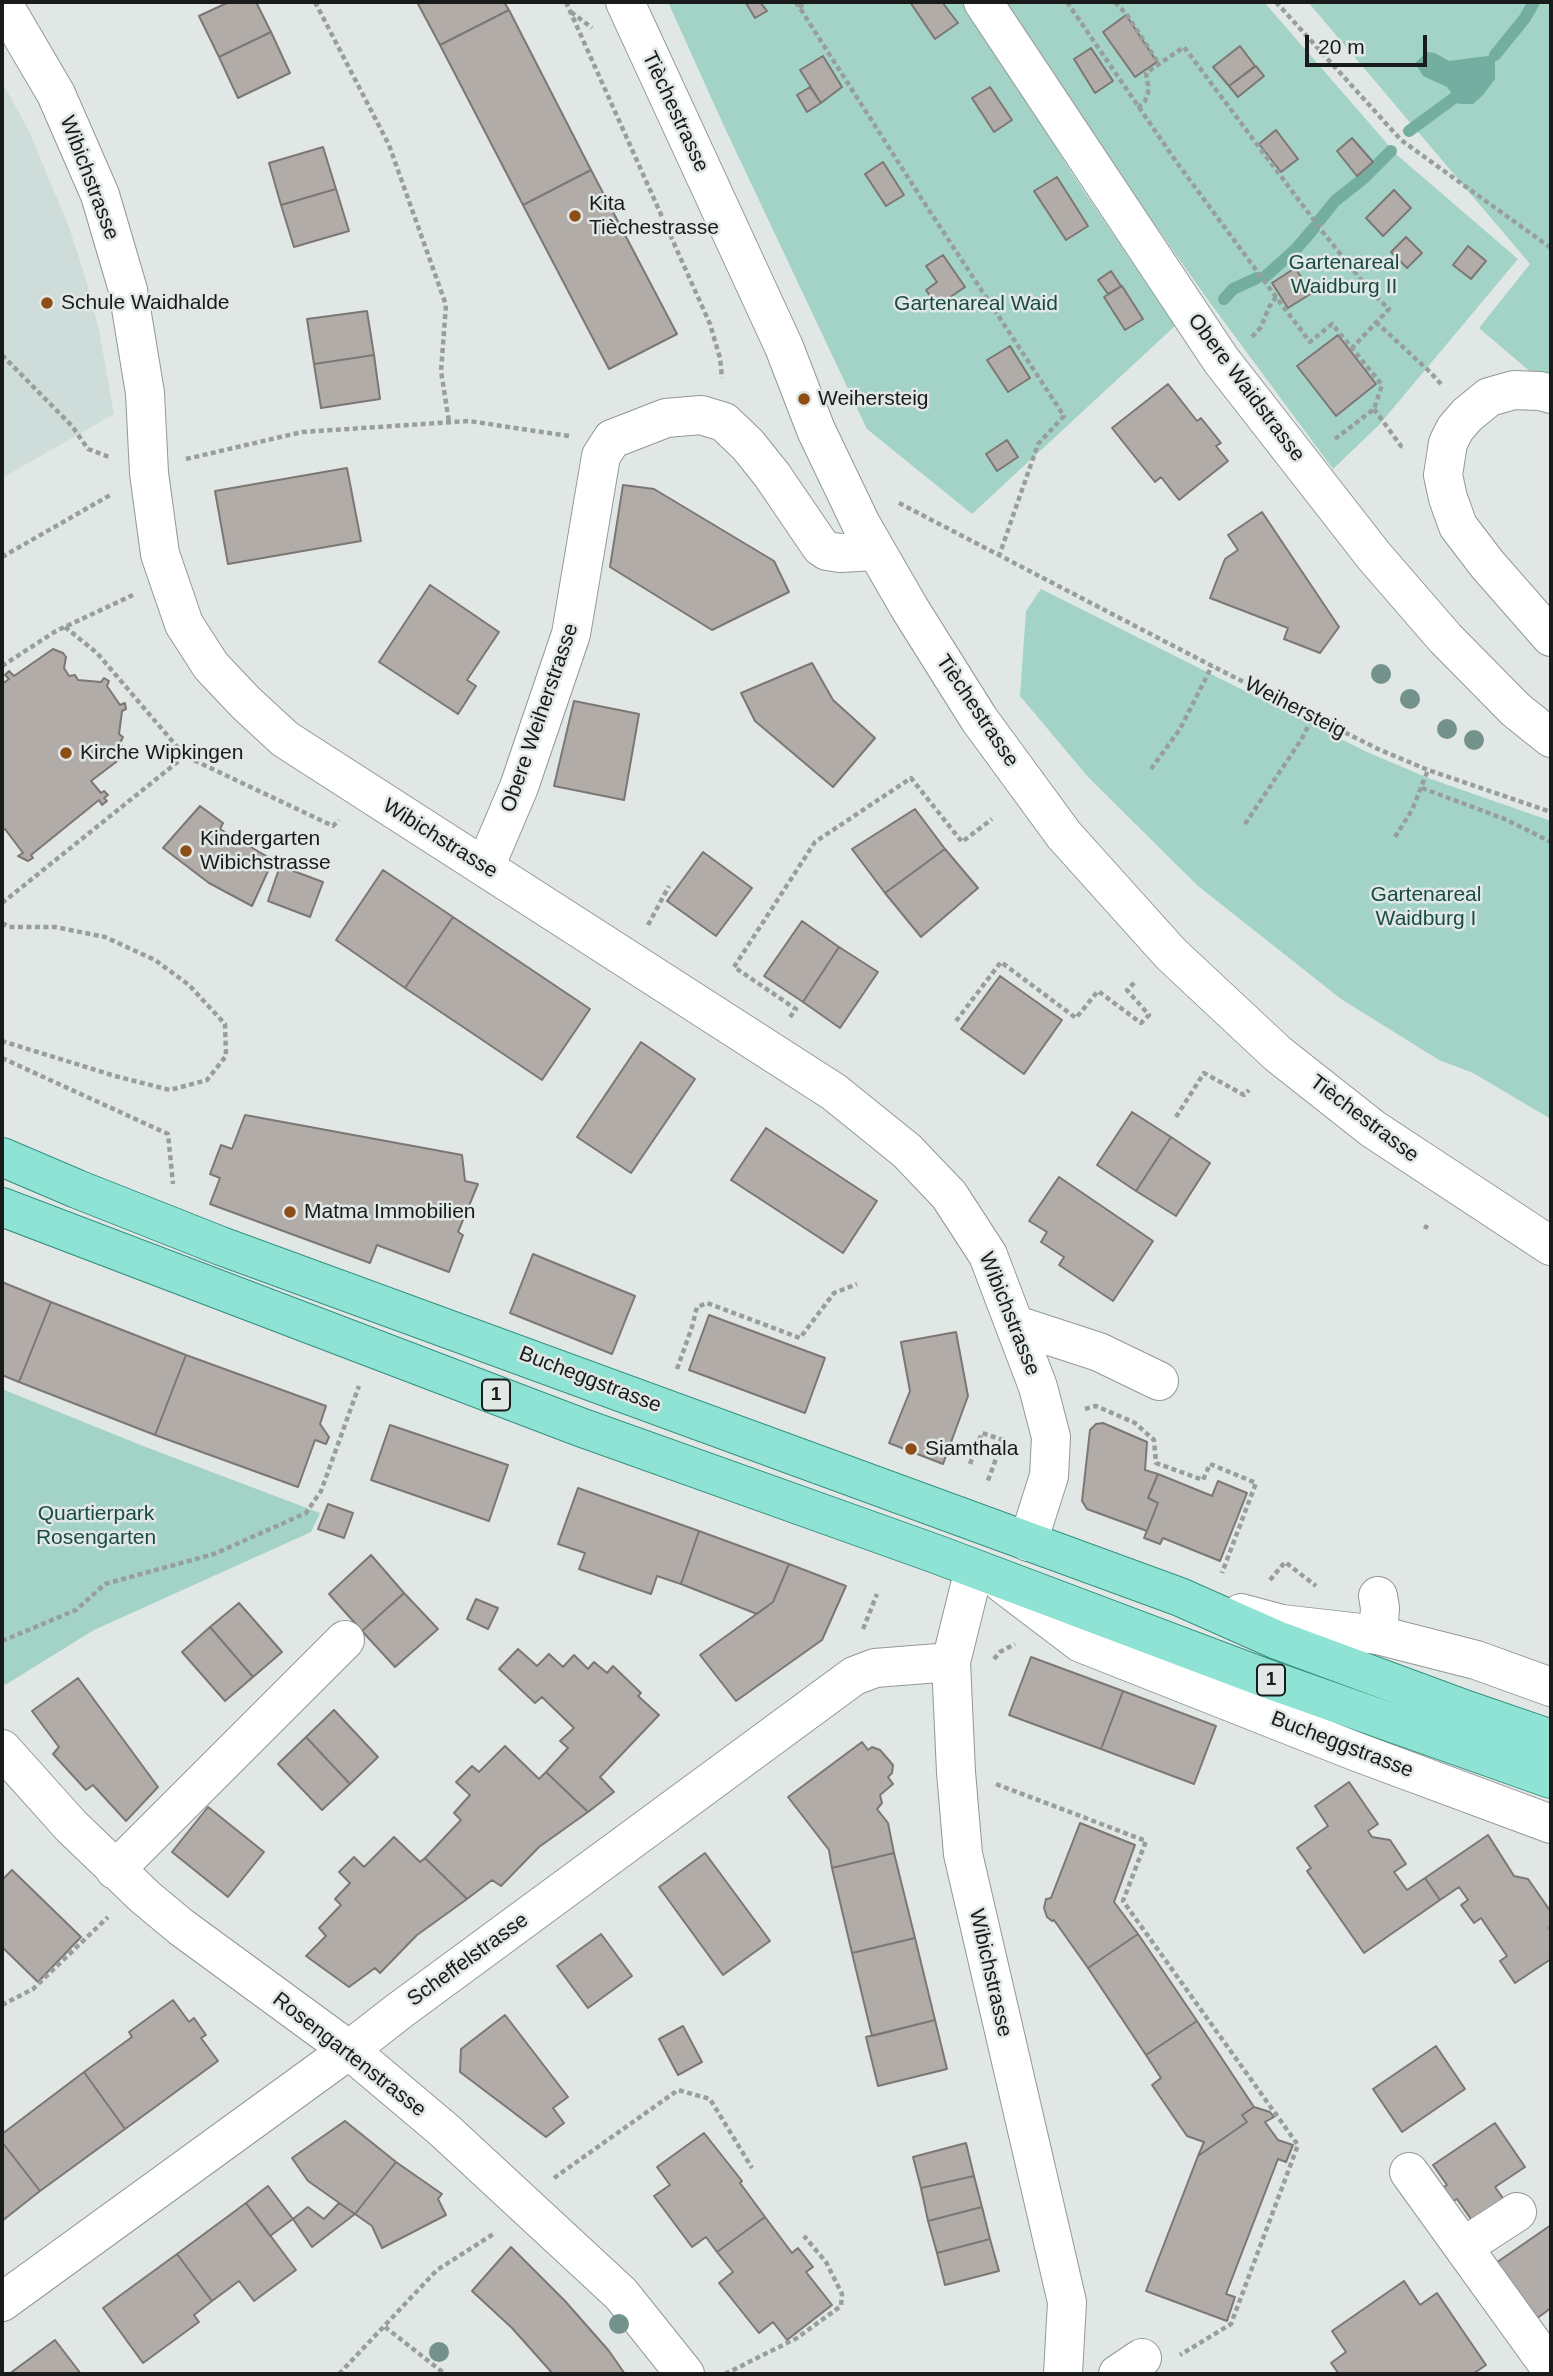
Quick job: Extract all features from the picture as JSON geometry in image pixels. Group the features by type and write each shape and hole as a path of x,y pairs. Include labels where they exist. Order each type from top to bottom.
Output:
{"main road":[{"name":"Bucheggstrasse","path":"2,1157 221,1246 1180,1597 1277,1640 1551,1739"},
{"name":"Bucheggstrasse","path":"2,1208 580,1427 983,1572 1265,1678 1551,1779"}],"street":[{"name":"Wibichstrasse","path":"2,2 56,94 100,195 128,290 145,393 165,466 154,520 167,579 184,625 211,666 285,739 834,1092 907,1151 949,1195 988,1255 1016,1325 1047,1419 1051,1437 1049,1476 1028,1542"},
{"name":"Tièchestrasse","path":"625,2 784,348 816,430 861,524 979,719 1064,835 1171,954 1278,1054 1373,1129 1551,1246"},
{"name":"Obere Waidstrasse","path":"984,2 1221,360 1374,556 1445,638 1516,710 1551,738"},
{"path":"1551,394 1514,390 1489,397 1455,429 1444,457 1443,475 1458,526 1487,564 1551,637"},
{"path":"608,443 620,435 666,418 701,415 724,422 748,445 772,475 821,547 839,553 876,551"},
{"name":"Obere Weiherstrasse","path":"485,867 519,787 571,634 601,456 608,443"},
{"path":"1016,1325 1099,1352 1159,1381"},
{"name":"Wibichstrasse","path":"983,1572 952,1676 963,1854 1067,2302 1063,2374"},
{"name":"Bucheggstrasse","path":"983,1572 1081,1643 1357,1752 1551,1824"},
{"path":"1378,1596 1378,1635"},
{"name":"Bucheggstrasse","path":"1180,1597 1282,1624 1378,1635 1476,1660 1551,1687"},
{"path":"116,1870 345,1640"},
{"name":"Scheffelstrasse","path":"2,2302 349,2050 398,2011 854,1676 875,1668 952,1676"},
{"name":"Rosengartenstrasse","path":"2,1749 71,1826 181,1927 349,2050 444,2130 621,2294 685,2374"},
{"path":"1409,2172 1551,2369"},
{"path":"1463,2248 1517,2212"}],"path":[{"path":"315,2 389,145 446,305 441,371 449,422"},
{"path":"566,2 710,324 720,358 724,422"},
{"path":"808,2 798,5 1064,416 1038,443 999,556"},
{"path":"1067,2 1138,108 1310,342 1332,324 1381,385 1374,409 1343,434"},
{"path":"1115,2 1159,64"},
{"path":"1276,2 1401,140 1551,248"},
{"path":"1281,8 1285,2"},
{"path":"1138,108 1148,93 1146,74 1184,47 1322,231 1370,291 1389,309 1352,348"},
{"path":"670,233 678,230"},
{"path":"1221,360 1249,341 1261,327 1276,297"},
{"path":"1376,322 1430,372 1467,415"},
{"path":"2,355 72,426 88,449"},
{"path":"1374,409 1401,446 1416,449"},
{"path":"2,557 165,466 302,432 469,421 608,443"},
{"name":"Weihersteig","path":"900,503 1212,666 1378,749 1428,770 1551,811"},
{"path":"2,666 65,627 167,579"},
{"path":"65,627 97,653 185,756 333,826 367,793"},
{"path":"1151,769 1180,729 1212,666"},
{"path":"1245,824 1301,740 1313,717"},
{"path":"2,903 185,756"},
{"path":"1395,837 1412,810 1428,770"},
{"path":"768,1049 796,1009 734,967 815,842 911,778 962,842 992,819"},
{"path":"1422,788 1507,820 1551,842"},
{"path":"651,918 669,886"},
{"path":"2,923 9,927 55,928 105,937 155,960 190,985 225,1024 226,1056 206,1080 170,1090 2,1041"},
{"path":"956,1021 1001,962 1076,1018 1098,990 1141,1023 1149,1015 1127,990 1135,982"},
{"path":"2,1058 168,1134 173,1185"},
{"path":"1176,1117 1205,1073 1244,1095 1249,1090"},
{"path":"676,1372 697,1307 707,1303 800,1338 834,1293 857,1283"},
{"path":"2,1641 76,1610 105,1584 214,1554 306,1513 321,1492 360,1385"},
{"path":"1047,1419 1096,1406 1135,1423 1154,1440 1156,1463 1203,1480 1210,1464 1256,1482 1219,1581"},
{"path":"970,1464 982,1433 1003,1440 992,1471"},
{"path":"1285,1562 1326,1594"},
{"path":"859,1639 877,1594"},
{"path":"992,1782 1146,1841 1123,1900 1298,2145 1230,2324 1146,2363"},
{"path":"2,2005 33,1989 111,1914"},
{"path":"548,2183 678,2090 710,2099 752,2168"},
{"path":"339,2374 437,2270 495,2232"},
{"path":"724,2374 797,2338 841,2306 842,2294 826,2262 804,2236"},
{"path":"385,2327 445,2374"}],"shaded area":[{"path":"1427,52 1435,53 1449,61 1495,55 1495,79 1473,104 1459,104 1447,87 1423,76 1415,63"},
{"name":"Schule Waidhalde","path":"2,82 28,129 69,227 99,330 114,414 2,478"}],"green space":[{"name":"Gartenareal Waid","path":"668,2 964,2 1077,181 1175,326 972,514 867,429"},
{"name":"Gartenareal Waidburg II","path":"1003,2 1264,2 1397,155 1518,259 1379,425 1333,469 1208,300 1062,93"},
{"path":"1308,2 1551,2 1551,380 1533,374 1479,328 1530,264"},
{"name":"Gartenareal Waidburg I","path":"1041,589 1367,752 1428,778 1551,821 1551,1119 1473,1073 1439,1060 1341,999 1198,886 1088,777 1020,696 1026,611"},
{"name":"Quartierpark Rosengarten","path":"2,1389 320,1513 311,1532 94,1630 5,1685 2,1680"}],"building":[{"path":"229,2 256,2 271,32 219,57 199,16"},
{"path":"417,2 504,2 509,10 440,45"},
{"path":"760,2 767,11 755,18 746,3"},
{"path":"910,2 942,2 958,23 935,39"},
{"path":"509,10 591,170 523,205 440,45"},
{"path":"1126,15 1157,62 1135,77 1103,32"},
{"path":"271,32 290,73 238,98 219,57"},
{"path":"1240,46 1255,66 1229,86 1213,67"},
{"path":"1091,48 1113,81 1095,93 1074,59"},
{"path":"823,56 842,87 821,103 800,70"},
{"path":"1256,66 1264,76 1238,97 1229,86"},
{"path":"810,87 821,103 807,112 797,95"},
{"path":"990,87 1012,120 994,132 972,98"},
{"path":"1276,130 1298,159 1281,172 1259,144"},
{"path":"1352,138 1373,162 1357,176 1337,151"},
{"path":"323,147 336,189 281,205 269,163"},
{"path":"883,162 904,195 886,206 865,174"},
{"path":"591,170 677,334 609,369 523,205"},
{"path":"1057,177 1088,226 1066,240 1034,191"},
{"path":"336,189 349,231 294,247 281,205"},
{"path":"1394,190 1411,208 1383,236 1366,218"},
{"path":"1406,237 1422,253 1407,268 1391,252"},
{"path":"1468,246 1486,261 1471,279 1453,265"},
{"path":"943,255 965,287 937,306 926,290 937,282 926,266"},
{"path":"1295,268 1312,293 1288,308 1272,283"},
{"path":"1111,271 1121,286 1108,294 1098,280"},
{"path":"1122,286 1143,319 1125,330 1104,297"},
{"path":"367,311 374,355 314,364 307,319"},
{"path":"1338,335 1376,384 1336,416 1297,366"},
{"path":"1010,346 1030,378 1008,392 987,360"},
{"path":"374,355 380,399 321,408 314,364"},
{"path":"1168,384 1197,421 1201,418 1221,443 1216,446 1228,461 1179,500 1161,477 1155,482 1112,428"},
{"path":"1007,440 1018,457 997,471 986,454"},
{"path":"347,468 361,541 228,564 215,491"},
{"path":"623,485 654,489 774,561 789,592 712,630 610,567"},
{"path":"1262,512 1339,627 1320,653 1284,639 1288,628 1210,598 1225,559 1238,550 1228,535"},
{"path":"430,585 499,632 467,680 476,686 458,714 379,662"},
{"name":"Kirche Wipkingen","path":"53,649 66,657 64,668 69,676 75,675 78,680 101,682 104,678 109,681 107,686 120,705 125,703 126,709 122,711 119,734 123,737 120,743 125,750 129,750 130,755 124,756 91,781 101,793 104,791 108,795 104,798 107,801 102,805 99,800 31,855 33,858 28,861 18,856 23,853 5,829 2,831 2,684 9,679 5,675 9,671 14,676"},
{"path":"812,663 833,700 875,738 833,787 755,721 741,693"},
{"path":"574,701 639,714 624,800 554,786"},
{"path":"200,806 223,823 220,829 273,860 252,906 209,883 163,848"},
{"path":"915,809 945,849 885,893 852,849"},
{"path":"945,849 978,888 921,937 885,893"},
{"path":"703,852 752,888 716,936 667,901"},
{"path":"280,866 323,882 310,917 268,901"},
{"path":"383,870 453,917 405,988 336,940"},
{"path":"453,917 590,1009 542,1080 405,988"},
{"path":"802,921 839,947 803,1002 764,976"},
{"path":"839,947 878,972 840,1028 803,1002"},
{"path":"1000,976 1062,1020 1024,1074 961,1029"},
{"path":"641,1042 695,1079 631,1173 577,1137"},
{"path":"1132,1112 1171,1137 1136,1191 1097,1165"},
{"path":"245,1115 462,1155 465,1181 478,1184 458,1232 463,1235 449,1272 377,1245 370,1263 210,1204 220,1178 210,1174 221,1145 232,1149"},
{"path":"766,1128 877,1201 843,1253 731,1180"},
{"path":"1171,1137 1210,1163 1176,1216 1136,1191"},
{"path":"1059,1177 1153,1241 1113,1301 1059,1265 1064,1257 1041,1242 1047,1232 1029,1221"},
{"path":"533,1254 635,1296 612,1354 510,1313"},
{"path":"2,1282 51,1302 19,1382 2,1375"},
{"path":"51,1302 186,1355 155,1435 19,1382"},
{"path":"709,1315 825,1358 805,1413 689,1370"},
{"path":"956,1332 968,1396 943,1464 889,1443 910,1391 901,1342"},
{"path":"186,1355 326,1406 320,1424 329,1437 326,1444 315,1440 298,1487 155,1435"},
{"path":"1103,1423 1147,1442 1145,1470 1158,1474 1148,1498 1158,1503 1147,1531 1087,1509 1082,1501 1090,1430 1096,1424"},
{"path":"390,1425 508,1465 489,1521 371,1480"},
{"path":"1158,1474 1212,1496 1218,1481 1247,1493 1220,1561 1163,1538 1160,1544 1144,1538 1158,1503 1148,1498"},
{"path":"578,1488 699,1531 681,1584 657,1576 651,1594 579,1569 585,1553 558,1544"},
{"path":"328,1504 353,1513 344,1538 318,1529"},
{"path":"699,1531 789,1564 773,1602 757,1614 681,1584"},
{"path":"371,1555 404,1593 362,1631 329,1594"},
{"path":"789,1564 846,1586 822,1640 736,1701 700,1655 773,1602"},
{"path":"404,1593 438,1629 395,1667 362,1631"},
{"path":"476,1599 498,1608 488,1629 467,1619"},
{"path":"239,1603 282,1652 253,1677 210,1627"},
{"path":"210,1627 253,1677 225,1701 182,1652"},
{"path":"518,1649 537,1666 549,1654 563,1667 574,1655 588,1669 594,1662 607,1673 613,1666 641,1693 638,1696 659,1715 600,1777 614,1792 588,1812 546,1772 568,1748 560,1741 574,1728 542,1697 535,1703 499,1669"},
{"path":"1031,1657 1123,1691 1101,1749 1009,1715"},
{"path":"78,1678 158,1787 126,1821 93,1785 86,1790 53,1754 59,1747 32,1711"},
{"path":"1123,1691 1216,1726 1194,1784 1101,1749"},
{"path":"334,1710 378,1757 350,1784 306,1737"},
{"path":"306,1737 350,1784 322,1810 278,1764"},
{"path":"862,1742 868,1750 872,1747 880,1750 893,1765 892,1773 888,1777 893,1784 880,1795 882,1803 877,1809 888,1823 894,1853 832,1868 829,1850 788,1797"},
{"path":"505,1746 539,1779 546,1772 588,1812 539,1847 501,1886 492,1880 467,1899 425,1858 461,1820 454,1813 470,1795 456,1782 472,1766 479,1772"},
{"path":"1349,1782 1378,1824 1368,1831 1372,1837 1390,1840 1406,1864 1394,1872 1407,1890 1425,1878 1440,1900 1364,1953 1307,1871 1311,1868 1297,1848 1328,1826 1315,1806"},
{"path":"208,1807 264,1852 228,1897 172,1852"},
{"path":"1080,1823 1135,1845 1114,1902 1138,1934 1088,1968 1054,1920 1047,1917 1044,1908 1046,1899 1051,1898"},
{"path":"1488,1835 1514,1876 1528,1879 1551,1912 1551,1959 1515,1983 1500,1961 1507,1956 1481,1918 1474,1923 1461,1905 1468,1900 1459,1887 1440,1900 1425,1878"},
{"path":"394,1837 420,1862 425,1858 467,1899 417,1935 380,1973 375,1968 349,1987 306,1956 326,1936 319,1928 341,1905 335,1899 350,1883 339,1872 354,1857 364,1867"},
{"path":"705,1853 770,1941 723,1975 659,1887"},
{"path":"894,1853 915,1938 852,1953 832,1868"},
{"path":"12,1870 81,1937 38,1982 2,1947 2,1880"},
{"path":"601,1934 632,1976 588,2008 557,1966"},
{"path":"1138,1934 1197,2021 1146,2055 1088,1968"},
{"path":"915,1938 935,2020 872,2036 852,1953"},
{"path":"173,2000 189,2022 194,2018 206,2035 201,2038 218,2061 125,2129 84,2072 132,2037 129,2032"},
{"path":"505,2015 568,2097 553,2108 564,2123 546,2137 460,2072 461,2049"},
{"path":"935,2020 947,2069 878,2086 866,2037"},
{"path":"1197,2021 1254,2107 1242,2115 1247,2122 1198,2156 1204,2142 1187,2136 1152,2085 1161,2078 1146,2055"},
{"path":"683,2026 702,2062 678,2075 659,2039"},
{"path":"1436,2046 1465,2089 1402,2132 1373,2089"},
{"path":"84,2072 125,2129 40,2191 2,2142 2,2134"},
{"path":"1254,2107 1270,2112 1274,2117 1265,2122 1278,2140 1293,2145 1286,2162 1278,2159 1226,2294 1235,2297 1227,2321 1146,2291 1198,2156 1247,2122 1242,2115"},
{"path":"345,2121 396,2162 355,2214 308,2181 292,2158"},
{"path":"1495,2123 1525,2167 1495,2187 1505,2201 1473,2222 1457,2199 1452,2202 1442,2188 1447,2185 1433,2165"},
{"path":"704,2133 742,2181 740,2183 765,2217 717,2252 706,2237 692,2247 654,2196 670,2185 657,2167"},
{"path":"2,2142 40,2191 2,2221"},
{"path":"966,2143 974,2176 921,2188 913,2157"},
{"path":"396,2162 442,2194 438,2199 446,2215 382,2248 372,2226 355,2214"},
{"path":"974,2176 982,2207 928,2221 921,2188"},
{"path":"268,2186 293,2219 270,2236 246,2203"},
{"path":"246,2203 296,2270 254,2301 239,2281 212,2301 177,2254"},
{"path":"339,2203 355,2214 312,2247 293,2219 308,2207 324,2219"},
{"path":"982,2207 990,2239 937,2253 928,2221"},
{"path":"765,2217 792,2253 798,2248 813,2267 806,2272 832,2305 787,2340 773,2322 759,2333 719,2283 733,2272 717,2252"},
{"path":"1551,2225 1551,2308 1532,2322 1493,2265"},
{"path":"990,2239 999,2271 945,2285 937,2253"},
{"path":"511,2247 565,2301 609,2351 625,2374 553,2374 512,2328 472,2291"},
{"path":"177,2254 212,2301 194,2315 199,2322 143,2363 103,2308"},
{"path":"1404,2281 1420,2305 1437,2293 1486,2365 1473,2374 1339,2374 1331,2363 1346,2352 1332,2331"},
{"path":"55,2340 81,2374 9,2374"}],"waterway":[{"path":"1495,55 1525,18 1534,2"},
{"path":"1409,131 1454,98"},
{"path":"1319,221 1335,201 1364,178 1391,151"},
{"path":"1266,276 1296,249 1314,228"},
{"path":"1224,299 1233,289 1257,278"}],"place":[{"name":"Kita Tièchestrasse","path":"575,216"},
{"name":"Schule Waidhalde","path":"47,303"},
{"name":"Weihersteig","path":"804,399"},
{"name":"Kirche Wipkingen","path":"66,753"},
{"name":"Kindergarten Wibichstrasse","path":"186,851"},
{"name":"Matma Immobilien","path":"290,1212"},
{"name":"Siamthala","path":"911,1449"}]}
